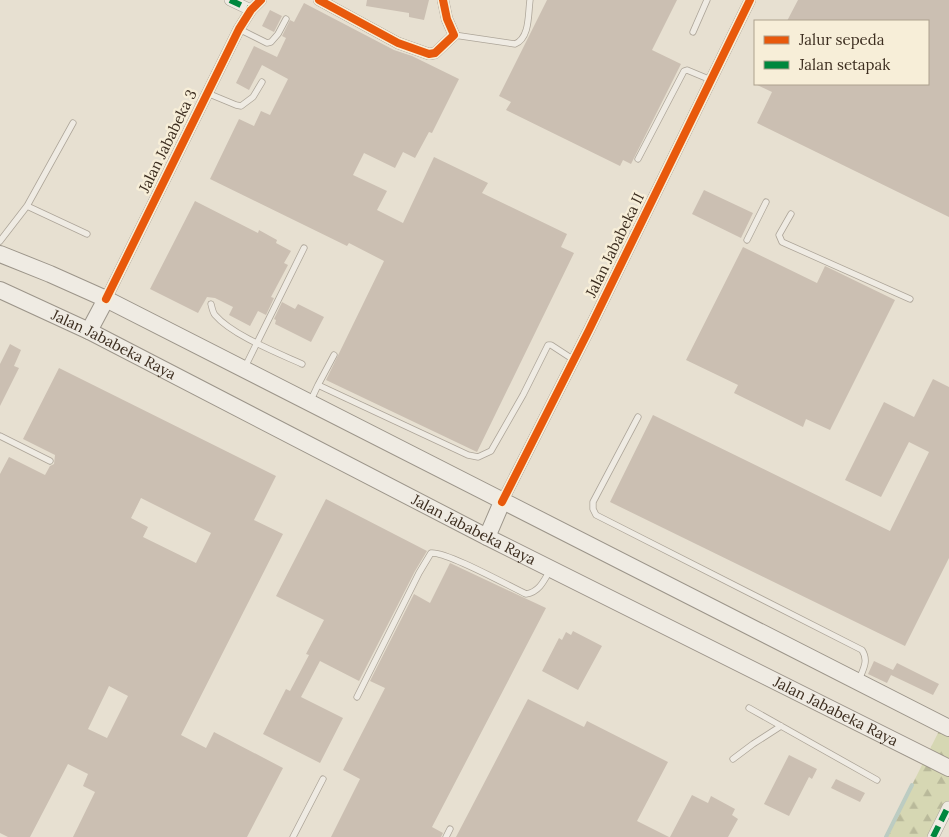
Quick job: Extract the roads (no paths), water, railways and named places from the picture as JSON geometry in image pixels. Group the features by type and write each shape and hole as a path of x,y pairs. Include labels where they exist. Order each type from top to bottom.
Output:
{"main road":[{"path":"0,254 106,299 949,728"},
{"name":"Jalan Jababeka Raya","path":"0,290 89,331 487,537 949,768"},
{"path":"89,331 106,299"},
{"path":"487,537 502,502"}],"street":[{"path":"230,0 251,10"},
{"name":"Jalan Jababeka 3","path":"106,299 239,29 251,10 261,0"},
{"path":"325,2 398,42 429,54 435,53 454,35 447,19 443,0"},
{"name":"Jalan Jababeka II","path":"502,502 711,80 747,1"},
{"path":"933,837 948,807"}],"lane":[{"path":"454,35 515,44 520,42 525,37 530,0"},
{"path":"693,32 707,0"},
{"path":"239,29 267,42 271,42 286,19"},
{"path":"638,158 684,71 687,70 711,80"},
{"path":"207,93 241,106 252,97 262,82"},
{"path":"0,241 28,206 72,123"},
{"path":"747,240 766,202"},
{"path":"28,206 87,234"},
{"path":"791,214 779,235 782,242 910,299"},
{"path":"244,370 304,248"},
{"path":"211,304 214,314 234,330 256,343 302,364"},
{"path":"318,385 468,455 478,457 491,451 523,395 548,345 574,360"},
{"path":"310,403 334,355"},
{"path":"638,417 593,502 593,509 596,515 862,650 866,663 858,682"},
{"path":"0,436 50,461"},
{"path":"357,697 419,573 431,553 438,552 526,594 532,593 539,588 551,569"},
{"path":"749,708 877,780"},
{"path":"732,759 781,726"},
{"path":"293,837 323,779"},
{"path":"446,837 450,829"}],"waterway":[{"path":"886,837 912,785"}]}
